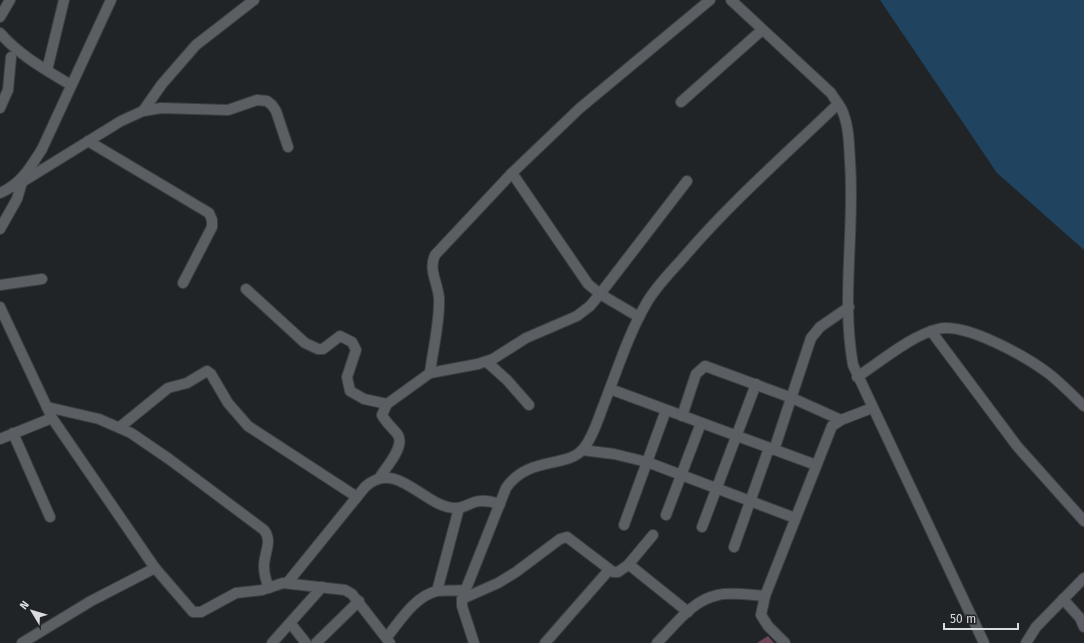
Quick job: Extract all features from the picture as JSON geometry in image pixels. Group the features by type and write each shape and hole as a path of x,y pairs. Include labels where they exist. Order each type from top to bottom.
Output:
{"street":[{"path":"0,17 10,0"},
{"path":"47,70 64,0"},
{"path":"0,229 17,199 18,184 42,149 59,114 70,85 111,0"},
{"path":"143,111 162,84 196,45 254,0"},
{"path":"430,373 439,306 432,262 440,249 512,173 580,108 710,0"},
{"path":"731,0 831,93 846,122 852,186 849,307 850,347 853,365 857,377 984,643"},
{"path":"681,102 762,30"},
{"path":"0,33 7,41 70,85"},
{"path":"0,56 30,58"},
{"path":"0,108 8,90 11,57"},
{"path":"0,193 18,184 121,121 143,111 161,108 228,110 261,100 272,105 276,111 288,147"},
{"path":"474,643 462,606 464,595 506,488 512,479 521,471 534,466 567,458 582,450 593,431 639,317 655,291 715,221 838,104"},
{"path":"88,141 209,213 212,220 212,227 183,283"},
{"path":"512,173 584,278 600,294 639,317"},
{"path":"380,477 396,452 400,442 397,434 382,415 387,404 430,373 486,362 526,338 577,316 590,306 600,294 687,181"},
{"path":"0,285 42,278"},
{"path":"246,289 304,343 312,347 322,348 340,336 352,342 356,350 347,377 350,391 364,399 387,404"},
{"path":"0,307 52,418 155,568 193,612 200,612 236,593 269,588 288,582 348,591 359,601 389,640 417,602 426,595 437,591 464,595 498,583 516,572 564,537 570,538 609,570 616,573 628,565 653,536"},
{"path":"734,547 750,501 792,398 808,345 815,332 849,307"},
{"path":"857,377 916,338 931,331 950,327 960,328 1012,351 1049,374 1084,406"},
{"path":"931,331 1017,446 1084,522"},
{"path":"486,362 507,380 529,405"},
{"path":"682,416 696,374 701,367 709,367 792,398 841,420"},
{"path":"120,427 168,388 187,383 207,371 212,374 228,403 248,426 357,497"},
{"path":"702,527 756,384"},
{"path":"610,389 816,465"},
{"path":"47,407 99,420 120,427 144,441 264,530 267,534 268,544 264,571 269,588"},
{"path":"785,643 768,626 761,615 765,596 832,426 841,420 872,408"},
{"path":"624,525 666,410"},
{"path":"1,437 52,418"},
{"path":"666,515 700,423"},
{"path":"14,433 50,517"},
{"path":"582,450 614,454 647,462 795,518"},
{"path":"288,582 357,497 372,481 380,477 388,477 396,480 442,504 454,508 459,508 482,501 500,504"},
{"path":"437,591 459,508"},
{"path":"628,565 688,612"},
{"path":"22,643 91,601 155,568"},
{"path":"545,643 609,570"},
{"path":"1026,643 1036,627 1084,578"},
{"path":"272,643 291,624 322,587"},
{"path":"657,643 698,602 720,594 765,596"},
{"path":"1063,599 1080,618 1084,627"},
{"path":"316,643 359,601"},
{"path":"291,624 306,643"}],"water":[{"path":"880,0 1084,0 1084,250 997,173"}],"building":[{"path":"768,636 774,643 757,643"}]}
